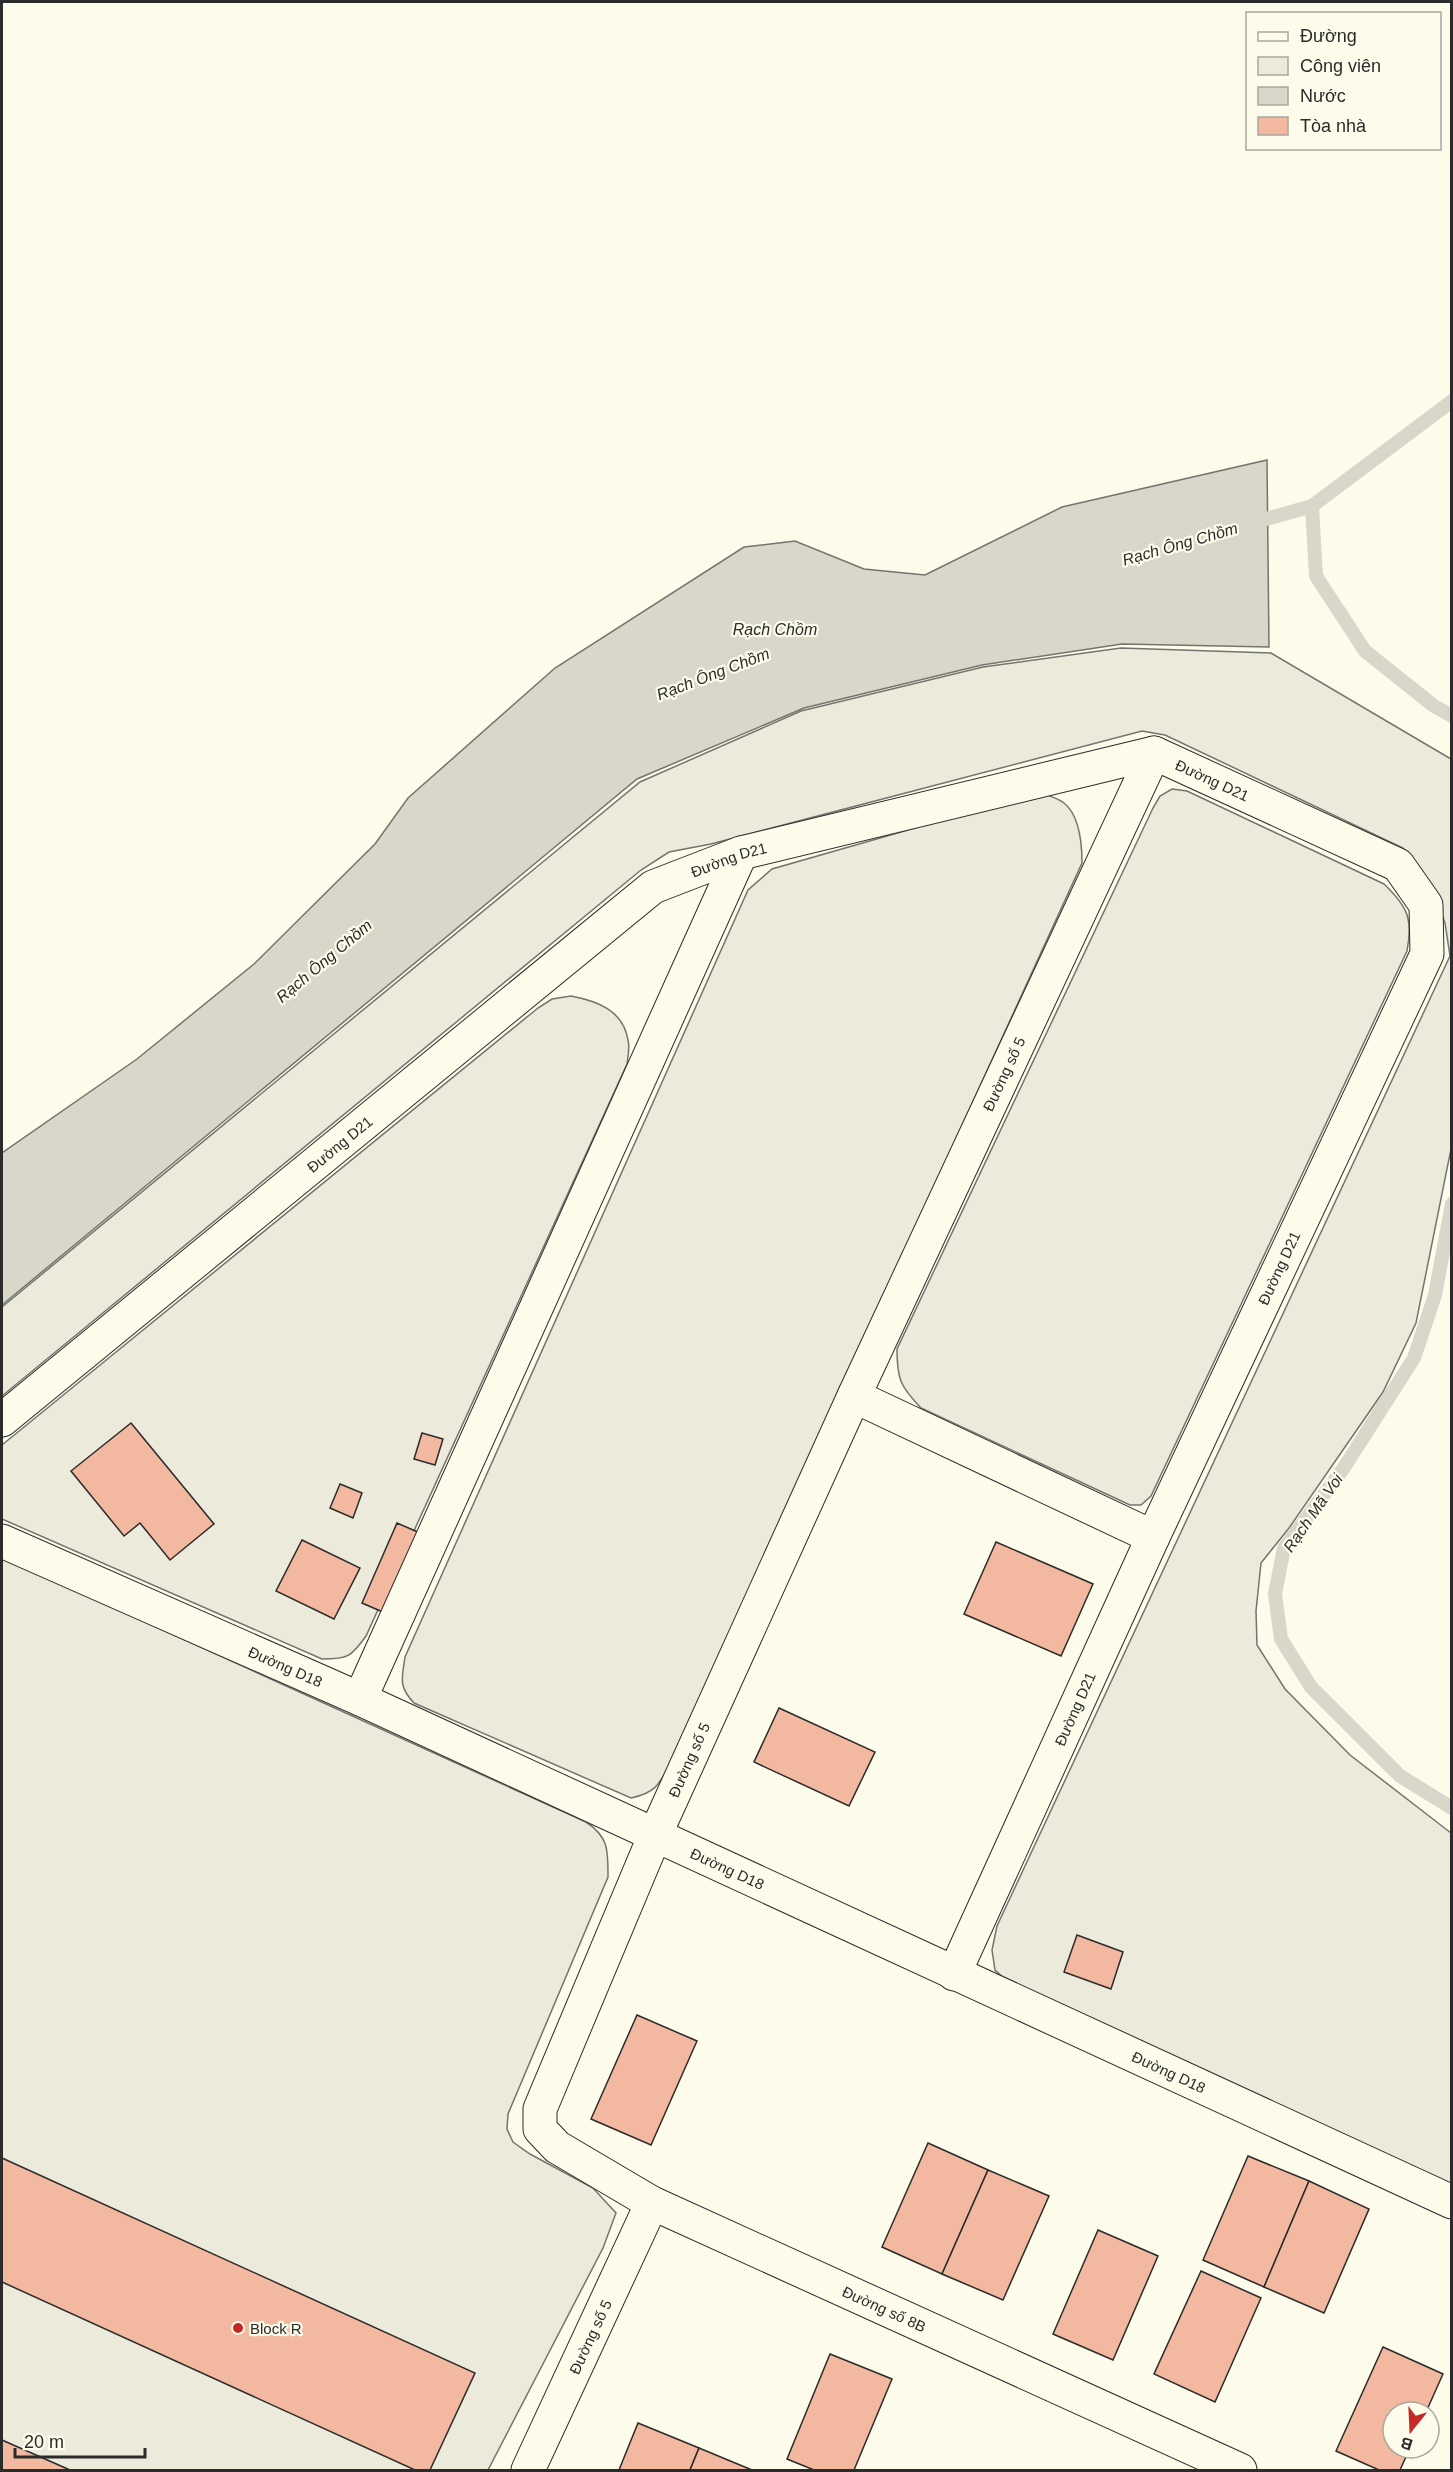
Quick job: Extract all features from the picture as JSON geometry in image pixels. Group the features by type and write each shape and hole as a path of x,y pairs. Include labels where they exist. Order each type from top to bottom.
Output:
{"street":[{"name":"Đường D21","path":"2,1420 653,887 741,853 1154,753 1398,865 1426,904 1427,954 1153,1537 954,1974"},
{"name":"Đường số 5","path":"540,2129 540,2109 655,1835 854,1396 1154,753"},
{"path":"360,1699 741,853"},
{"path":"854,1396 1153,1537"},
{"name":"Đường D18","path":"2,1540 360,1699 1452,2202"},
{"name":"Đường số 8B","path":"540,2129 557,2147 652,2203 1240,2470"},
{"name":"Đường số 5","path":"528,2470 652,2203"}],"green space":[{"path":"1121,648 1271,653 1451,759 1451,1149 1416,1323 1383,1392 1289,1528 1261,1563 1256,1611 1257,1645 1285,1689 1350,1755 1451,1833 1451,2188 1014,1987 995,1970 992,1950 997,1926 1450,956 1445,923 1430,882 1403,848 1165,735 1142,731 711,844 669,852 641,870 2,1396 2,1307 640,782 801,711 983,667"},
{"path":"1172,789 1187,791 1384,884 1399,900 1407,914 1409,940 1407,951 1151,1496 1141,1505 1130,1505 921,1408 908,1394 901,1381 897,1349 1153,808 1160,796"},
{"path":"1041,793 1062,801 1074,815 1081,839 1082,863 670,1764 659,1783 646,1794 631,1798 414,1703 405,1692 402,1682 405,1657 748,890 772,869"},
{"path":"571,996 599,1004 615,1014 621,1021 629,1043 627,1064 366,1636 352,1653 338,1658 322,1659 2,1519 2,1445 538,1008 552,999"},
{"path":"2,1557 586,1822 603,1839 607,1852 608,1877 508,2114 507,2129 513,2142 530,2154 593,2188 616,2213 603,2248 488,2470 2,2470"}],"water":[{"name":"Rạch Chồm","path":"1267,460 1269,647 1122,644 982,665 804,708 637,779 2,1305 2,1153 137,1059 254,964 375,844 408,798 555,668 744,547 795,541 864,569 925,575 1062,507"}],"building":[{"path":"131,1423 214,1524 170,1560 140,1523 124,1536 71,1471"},
{"path":"422,1433 443,1439 435,1465 414,1459"},
{"path":"340,1484 362,1493 353,1518 330,1508"},
{"path":"397,1523 420,1533 385,1613 362,1603"},
{"path":"302,1540 360,1568 334,1619 276,1591"},
{"path":"996,1542 1093,1584 1061,1656 964,1614"},
{"path":"779,1708 875,1752 849,1806 754,1762"},
{"path":"1077,1935 1123,1952 1111,1989 1064,1972"},
{"path":"637,2015 697,2041 651,2145 591,2119"},
{"path":"928,2143 988,2170 942,2274 882,2247"},
{"path":"1248,2156 1309,2181 1264,2287 1203,2260"},
{"name":"Block R","path":"2,2158 475,2373 430,2470 415,2470 2,2282"},
{"path":"988,2170 1049,2196 1003,2300 942,2274"},
{"path":"1309,2181 1369,2209 1324,2313 1264,2287"},
{"path":"1098,2230 1158,2256 1113,2360 1053,2334"},
{"path":"1201,2271 1261,2298 1215,2402 1154,2374"},
{"path":"1383,2347 1443,2374 1431,2400 1381,2400 1381,2460 1405,2460 1400,2470 1379,2470 1336,2451"},
{"path":"830,2354 892,2379 854,2470 814,2470 787,2459"},
{"path":"638,2423 699,2448 690,2470 619,2470"},
{"path":"2,2440 70,2470 2,2470"},
{"path":"699,2448 752,2470 690,2470"}],"waterway":[{"name":"Rạch Ông Chồm","path":"1252,523 1312,506 1452,401"},
{"name":"Rạch Mã Voi","path":"1312,506 1316,576 1365,651 1434,706 1452,716"},
{"name":"Rạch Mã Voi","path":"1452,1204 1435,1295 1414,1358 1343,1469 1284,1548 1275,1594 1281,1639 1311,1687 1400,1776 1452,1808"}],"place":[{"name":"Block R","path":"238,2328"}]}
